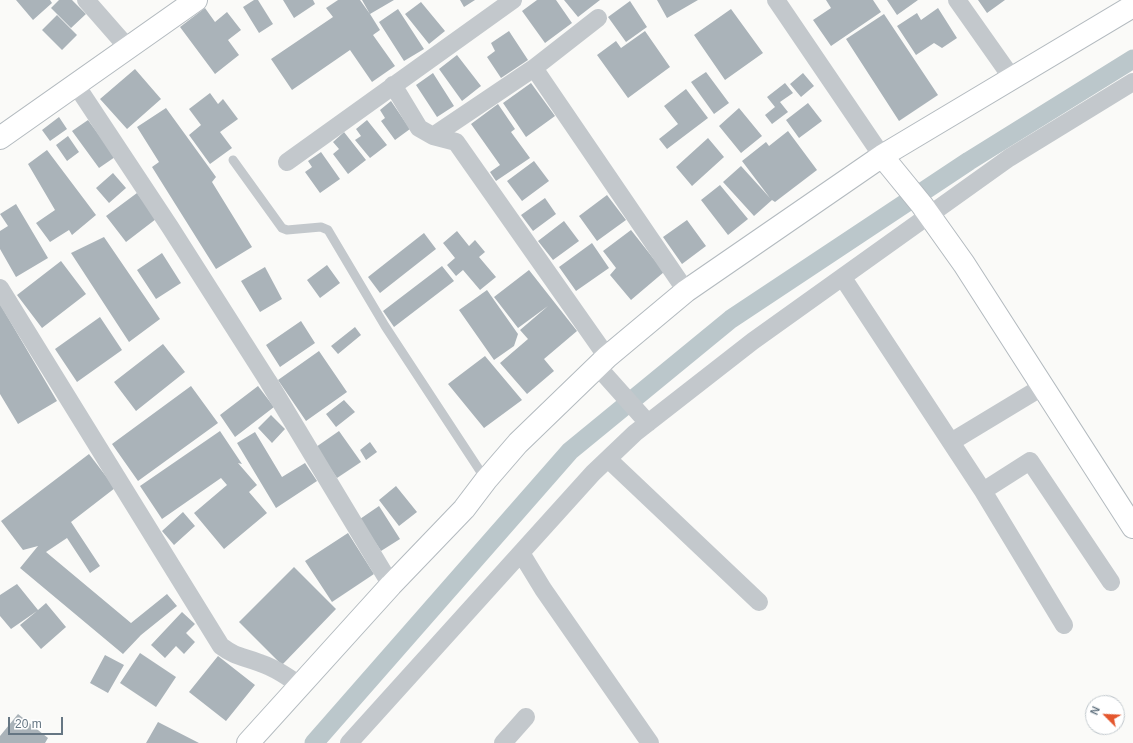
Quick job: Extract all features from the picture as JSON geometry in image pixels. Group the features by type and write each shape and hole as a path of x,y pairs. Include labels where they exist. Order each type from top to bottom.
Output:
{"street":[{"path":"86,0 128,48"},
{"path":"0,138 196,0"},
{"path":"287,162 513,0"},
{"path":"776,0 882,156 926,210 964,264 1133,528"},
{"path":"957,0 1012,78"},
{"path":"248,743 391,585 464,509 486,480 518,443 602,362 686,291 882,156 1133,6"},
{"path":"433,136 534,68 598,18"},
{"path":"534,68 686,291"},
{"path":"349,743 608,459 648,423 753,341 843,278 926,210 1133,82"},
{"path":"76,85 170,227 268,381 391,585"},
{"path":"393,85 419,128 433,136 456,142 602,362 648,423"},
{"path":"843,278 983,491 1064,625"},
{"path":"0,288 221,646 234,656 260,663 280,672 301,686"},
{"path":"951,442 1042,386"},
{"path":"608,459 759,602"},
{"path":"983,491 1030,461 1111,582"},
{"path":"521,553 543,589 650,743"},
{"path":"503,743 526,717"}],"lane":[{"path":"233,160 282,228 287,230 320,227 328,230 385,326 486,480"}],"building":[{"path":"16,0 50,0 52,3 33,20"},
{"path":"59,0 72,0 86,14 71,28 51,8"},
{"path":"254,0 258,0 273,24 259,33 243,7"},
{"path":"283,0 313,0 315,4 294,18"},
{"path":"338,0 360,0 380,30 373,35 395,66 372,82 350,50 292,90 271,59 333,17 326,8"},
{"path":"362,0 394,0 370,14"},
{"path":"460,0 475,0 464,7"},
{"path":"537,0 556,0 572,23 545,43 522,11"},
{"path":"564,0 600,0 578,17"},
{"path":"657,0 698,0 667,18"},
{"path":"826,0 873,0 881,12 831,46 813,20 831,8"},
{"path":"887,0 918,0 897,15"},
{"path":"978,0 1005,0 987,13"},
{"path":"630,1 647,27 626,42 608,17"},
{"path":"421,2 445,31 429,44 405,14"},
{"path":"205,8 215,22 227,12 241,30 228,40 239,55 215,74 180,27"},
{"path":"938,8 957,38 942,48 934,43 916,55 897,26 917,13 921,20"},
{"path":"398,9 424,49 404,61 379,22"},
{"path":"731,9 763,53 725,80 694,35"},
{"path":"884,14 938,95 899,121 846,39"},
{"path":"57,15 77,35 62,50 42,30"},
{"path":"509,31 528,60 501,78 487,57 495,51 491,43"},
{"path":"645,31 670,67 628,98 597,55 616,41 621,48"},
{"path":"457,55 481,86 462,101 439,69"},
{"path":"135,69 161,99 127,129 100,99"},
{"path":"706,72 729,103 714,114 691,82"},
{"path":"433,73 454,106 437,117 416,85"},
{"path":"803,73 814,86 801,97 790,84"},
{"path":"531,83 555,116 526,137 503,103"},
{"path":"785,83 793,93 780,102 788,112 772,124 765,115 775,107 767,97"},
{"path":"686,89 708,118 667,149 659,139 678,124 664,106"},
{"path":"210,93 218,104 223,99 238,119 220,132 232,148 210,164 189,135 201,125 189,109"},
{"path":"391,101 410,129 395,140 381,121 385,118 380,110"},
{"path":"808,103 822,121 799,138 786,120"},
{"path":"498,104 515,129 511,132 530,158 496,181 490,172 500,165 471,124"},
{"path":"166,108 216,177 212,182 252,247 216,269 152,167 159,162 137,127"},
{"path":"739,108 762,136 741,153 719,126"},
{"path":"59,117 67,129 50,141 42,130"},
{"path":"88,120 115,157 99,168 72,131"},
{"path":"367,120 387,145 370,158 355,140 361,136 356,129"},
{"path":"788,131 817,170 775,202 772,200 754,216 723,182 741,166 770,198 742,161 766,142 769,146"},
{"path":"344,132 366,160 348,174 333,154 339,149 333,142"},
{"path":"68,136 79,152 67,161 56,145"},
{"path":"708,138 724,157 692,186 676,167"},
{"path":"47,150 96,215 72,235 69,230 50,242 36,223 55,210 28,164"},
{"path":"321,152 340,179 320,193 305,172 312,167 308,161"},
{"path":"534,161 549,181 522,201 507,181"},
{"path":"113,173 126,188 109,203 96,188"},
{"path":"720,185 748,219 728,235 701,200"},
{"path":"137,193 156,219 126,242 106,216"},
{"path":"607,195 626,220 597,241 579,216"},
{"path":"545,198 556,214 533,231 521,215"},
{"path":"16,204 48,258 16,277 0,249 0,231 8,226 0,214"},
{"path":"687,220 706,246 682,264 663,237"},
{"path":"564,221 579,241 553,260 538,241"},
{"path":"631,230 664,272 631,300 610,275 616,268 603,251"},
{"path":"457,231 469,246 475,240 485,252 479,257 496,277 480,290 463,270 456,276 447,265 455,258 443,243"},
{"path":"424,233 436,249 380,293 368,277"},
{"path":"104,237 160,319 129,342 71,253"},
{"path":"592,243 609,268 576,291 559,267"},
{"path":"162,253 181,283 156,299 137,270"},
{"path":"61,261 86,294 42,328 17,295"},
{"path":"327,265 340,283 320,298 307,280"},
{"path":"442,266 454,281 394,327 383,311"},
{"path":"265,267 282,299 260,312 241,281"},
{"path":"529,270 577,331 544,359 554,371 527,394 500,363 528,339 520,330 548,306 518,328 494,297"},
{"path":"487,290 518,334 514,346 494,360 459,310"},
{"path":"0,304 57,401 18,424 0,394"},
{"path":"100,317 122,350 77,382 55,349"},
{"path":"301,321 315,343 280,367 266,345"},
{"path":"355,327 361,335 338,354 331,346"},
{"path":"163,344 185,372 136,411 114,382"},
{"path":"319,351 347,392 306,421 278,380"},
{"path":"485,356 522,400 484,428 448,384"},
{"path":"191,386 218,423 138,481 112,444"},
{"path":"258,386 274,407 235,437 220,415"},
{"path":"344,400 355,412 336,427 326,414"},
{"path":"271,415 285,429 272,443 258,428"},
{"path":"220,431 242,464 238,463 257,485 249,492 267,513 224,549 194,513 227,485 221,478 162,519 140,486"},
{"path":"339,431 361,462 337,478 316,447"},
{"path":"255,432 282,477 305,463 317,481 276,508 237,443"},
{"path":"370,442 377,452 366,460 360,450"},
{"path":"89,454 115,488 71,522 100,566 90,573 67,538 46,552 131,623 167,594 177,606 141,635 123,654 20,568 38,546 23,550 1,521"},
{"path":"396,486 417,512 399,526 379,500"},
{"path":"379,506 400,539 381,551 360,519"},
{"path":"183,512 195,526 174,545 162,531"},
{"path":"348,533 374,574 332,602 305,561"},
{"path":"294,567 336,609 282,665 239,622"},
{"path":"17,584 38,610 46,603 66,627 41,649 20,625 37,611 11,629 0,616 0,595"},
{"path":"182,612 195,624 186,633 195,642 184,654 176,646 165,658 151,645"},
{"path":"140,653 176,677 156,707 120,683"},
{"path":"105,655 124,665 108,693 90,683"},
{"path":"218,656 255,685 226,721 189,692"},
{"path":"18,714 48,738 45,743 0,743 0,736"},
{"path":"158,722 199,743 146,743"}],"waterway":[{"path":"314,743 570,451 731,319 969,161 1133,59"}]}
